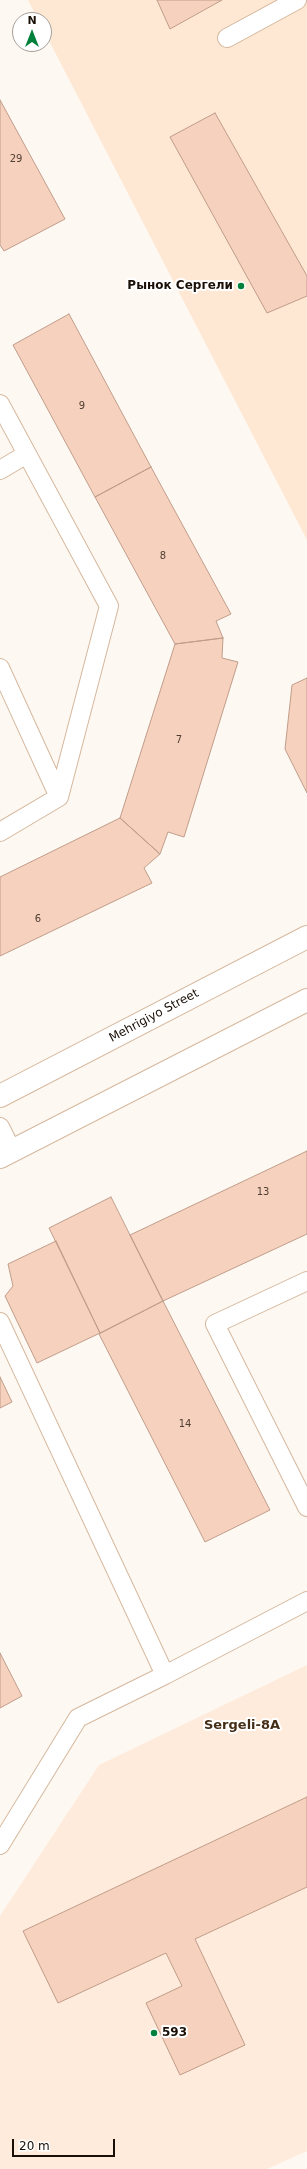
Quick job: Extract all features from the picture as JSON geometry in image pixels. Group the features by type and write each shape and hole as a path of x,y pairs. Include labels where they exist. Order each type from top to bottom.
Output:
{"main road":[{"name":"Mehrigiyo Street","path":"0,1096 307,936"},
{"path":"6,1154 307,1000"}],"lane":[{"path":"227,38 297,0"},
{"path":"0,404 109,606 59,797 0,832"},
{"path":"0,470 27,454"},
{"path":"0,668 59,797"},
{"path":"0,1127 6,1154"},
{"path":"307,1281 215,1324 307,1507"},
{"path":"0,1322 165,1675"},
{"path":"0,1845 78,1718 165,1675 307,1600"}],"shaded area":[{"name":"Рынок Сергели","path":"28,0 307,0 307,540 52,46 52,12 34,12"},
{"name":"593","path":"307,1665 307,2151 267,2169 0,2169 0,1916 99,1765"}],"building":[{"path":"157,0 222,0 170,29"},
{"path":"0,100 65,219 4,251 0,245"},
{"path":"215,113 307,276 307,296 267,313 170,137"},
{"path":"69,314 151,467 95,497 13,345"},
{"path":"151,467 231,614 216,621 223,638 175,644 95,497"},
{"path":"223,638 222,658 238,662 184,837 168,832 160,854 120,818 175,644"},
{"path":"307,678 307,793 285,749 292,685"},
{"path":"120,818 160,854 144,868 152,883 0,956 0,877"},
{"path":"307,1151 307,1234 163,1301 130,1235"},
{"path":"111,1197 163,1301 100,1333 49,1228"},
{"path":"56,1241 100,1333 37,1363 5,1296 13,1286 8,1264"},
{"path":"163,1301 270,1510 205,1542 99,1334"},
{"path":"0,1377 12,1402 0,1408"},
{"path":"0,1653 22,1696 0,1708"},
{"path":"307,1797 307,1887 195,1939 245,2045 180,2075 146,2003 182,1986 166,1953 58,2003 23,1931"}],"place":[{"name":"Рынок Сергели","path":"241,286"},
{"name":"593","path":"154,2033"}],"district":[{"name":"Sergeli-8A","path":"242,1726"}]}
